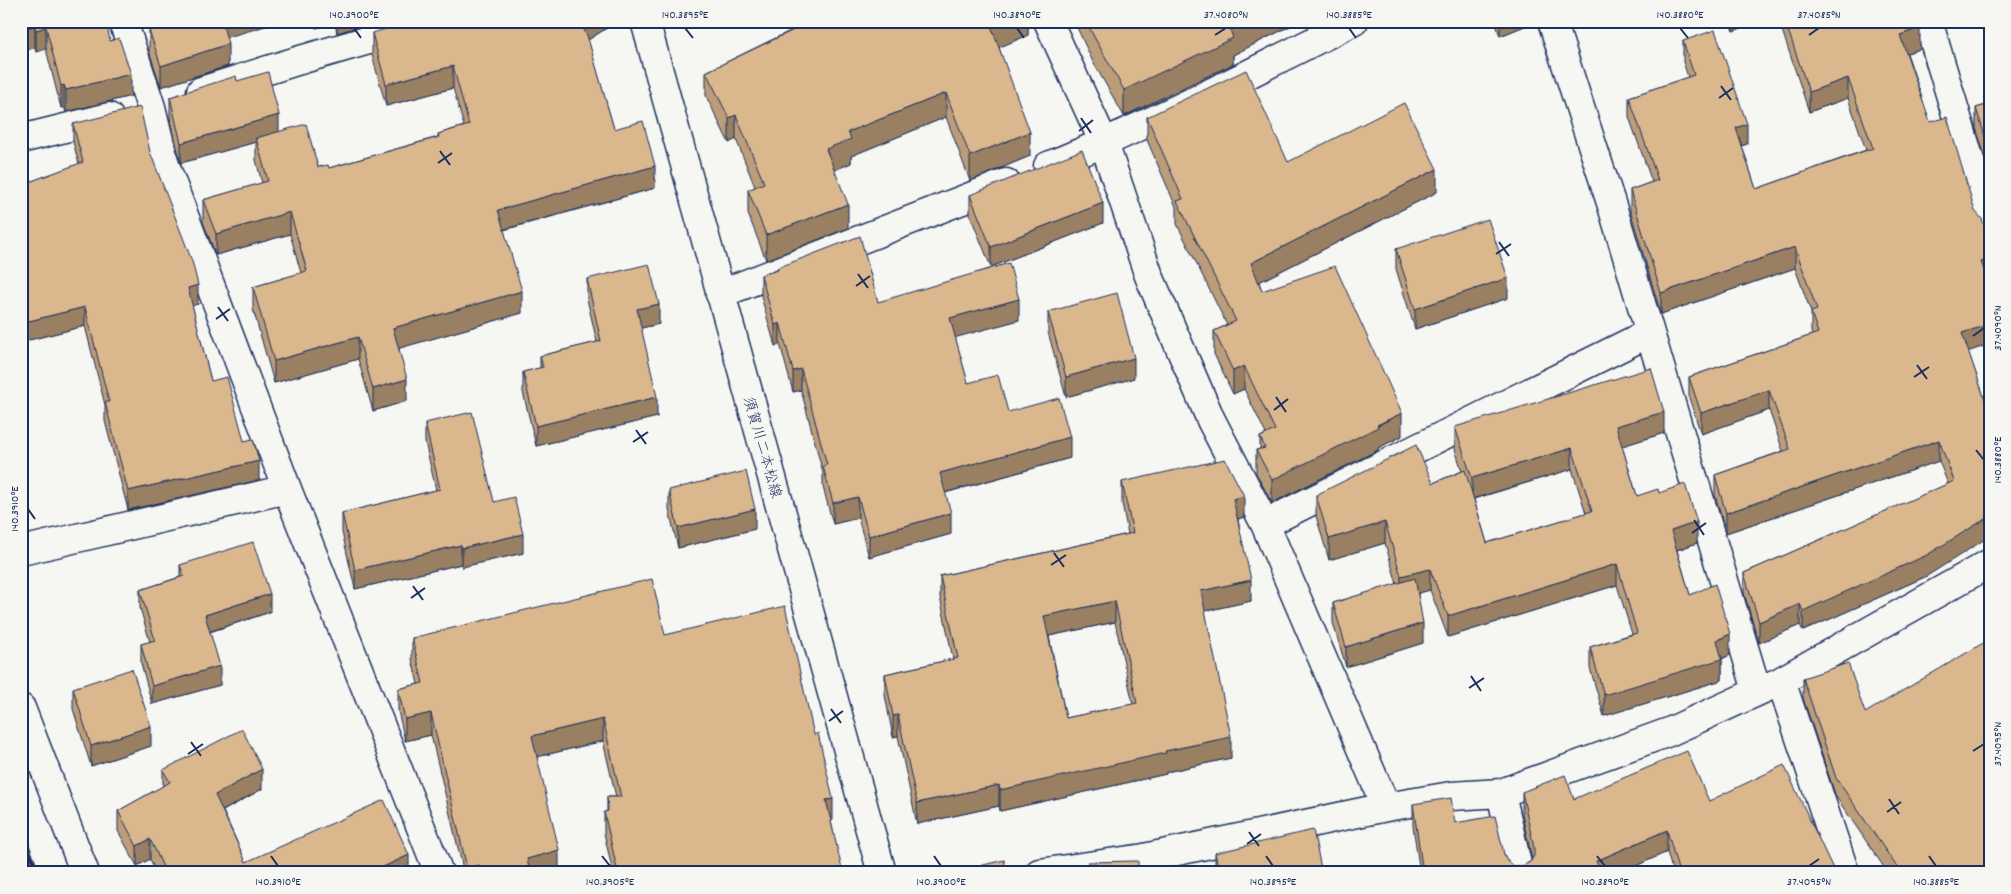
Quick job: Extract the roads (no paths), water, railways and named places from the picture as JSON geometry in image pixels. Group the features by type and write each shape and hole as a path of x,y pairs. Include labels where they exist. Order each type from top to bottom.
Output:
{"street":[{"path":"123,21 151,107 165,165 287,489 439,873"},
{"path":"21,139 151,107 300,60 434,21"},
{"name":"須賀川二本松線","path":"645,21 882,873"},
{"path":"1048,21 1104,143 1149,276 1211,420 1265,524 1386,806"},
{"path":"720,294 954,204 1104,143 1249,74 1354,21"},
{"path":"1552,21 1612,206 1649,333 1769,686 1845,873"},
{"path":"1928,21 1990,227"},
{"path":"1265,524 1649,333"},
{"path":"21,550 287,489"},
{"path":"1039,873 1144,858 1386,806 1451,796 1501,793 1669,732 1769,686 1990,563"},
{"path":"21,708 85,873"},
{"path":"1501,793 1519,873"}],"railway":[{"path":"21,828 38,873"}]}
